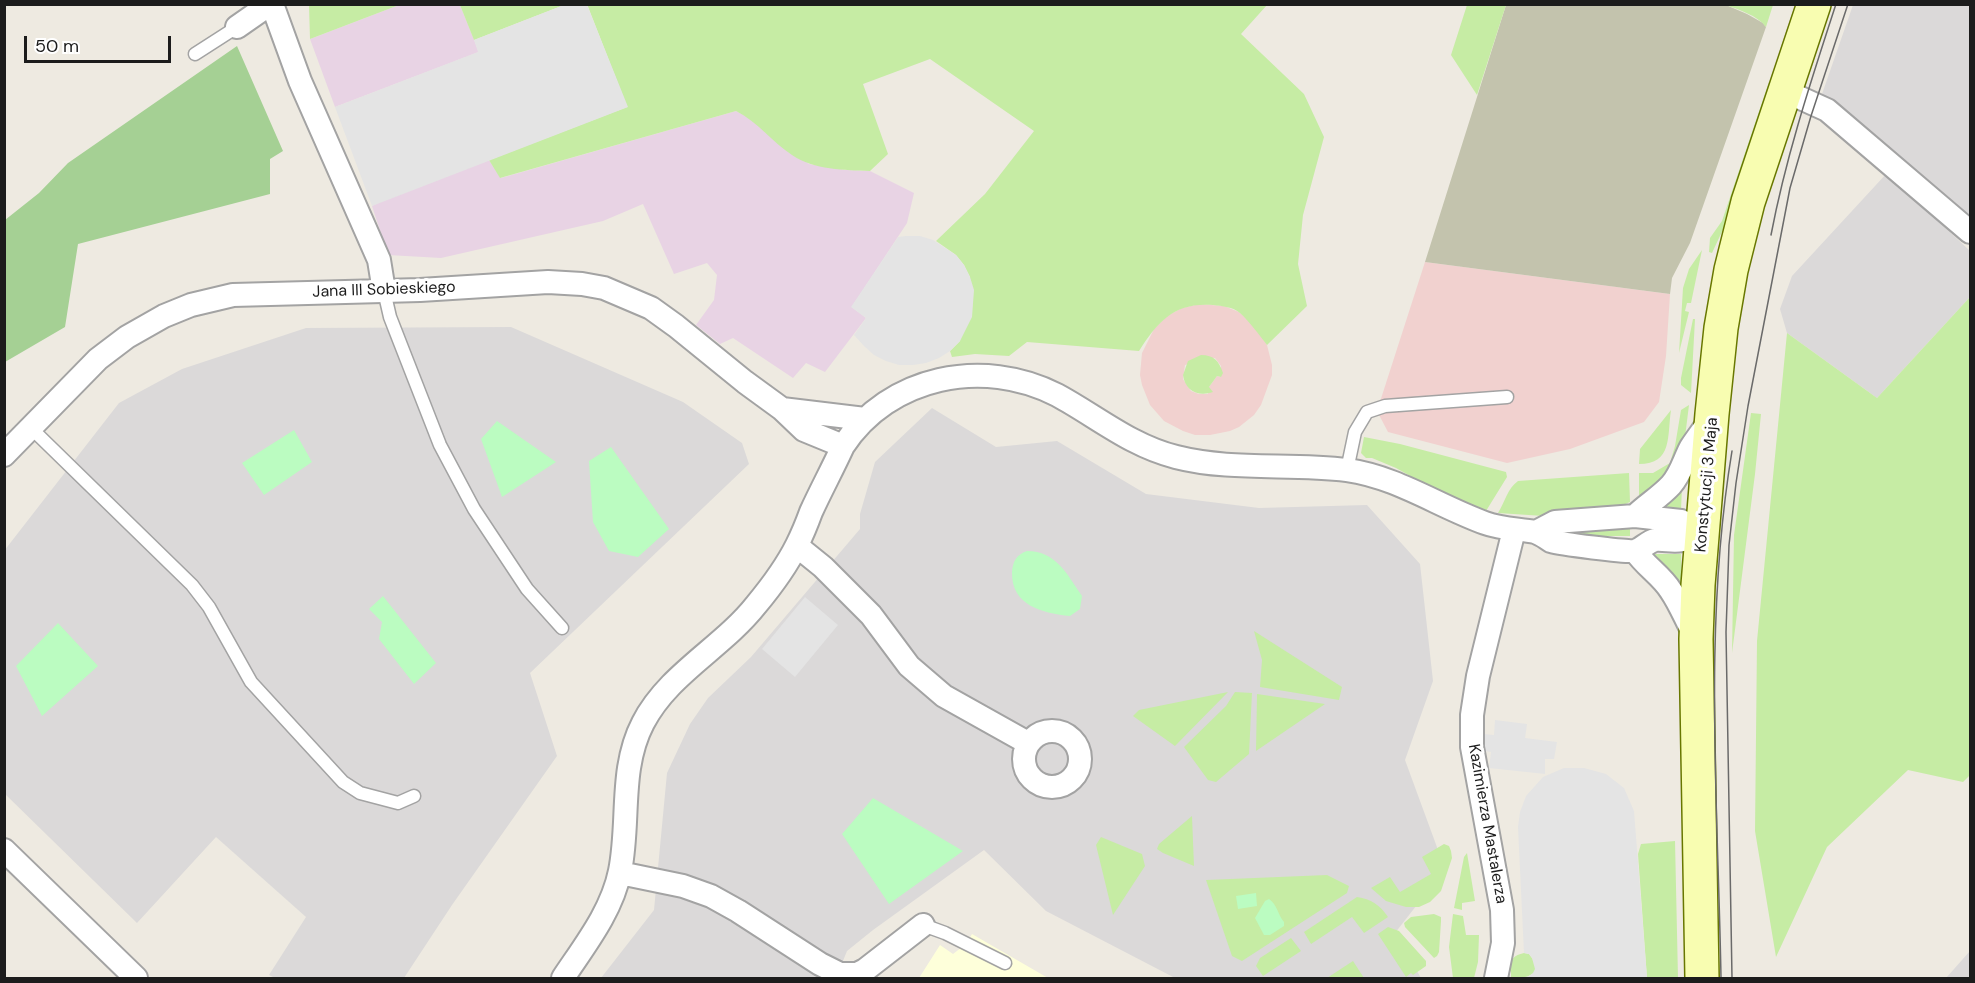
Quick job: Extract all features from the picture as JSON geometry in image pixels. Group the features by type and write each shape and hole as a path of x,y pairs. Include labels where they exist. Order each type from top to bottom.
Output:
{"street":[{"path":"237,27 271,4 300,81 379,260 384,291"},
{"name":"Konstytucji 3 Maja","path":"1702,978 1696,639 1712,417 1721,328 1731,270 1748,202 1814,4"},
{"path":"1785,91 1827,110 1971,232"},
{"name":"Jana III Sobieskiego","path":"4,455 98,359 127,337 164,316 182,309 233,295 384,291 548,282 604,288 651,308 782,409 804,430 843,446"},
{"path":"563,978 601,920 620,873 624,851 626,791 632,749 643,723 658,700 676,680 734,629 755,607 779,575 797,546 843,446 853,432 881,405 920,384 960,376 984,375 1037,386 1082,409 1131,440 1174,457 1223,464 1347,470 1404,486 1486,524 1525,531 1552,541 1635,551 1652,540 1686,540 1703,530"},
{"name":"Jana III Sobieskiego","path":"782,409 865,419"},
{"path":"828,415 843,446"},
{"path":"1635,516 1672,484 1691,447 1712,417"},
{"path":"1525,531 1555,522 1635,516 1681,521 1703,530"},
{"name":"Kazimierza Mastalerza","path":"1496,978 1503,943 1502,910 1472,747 1472,715 1478,675 1525,531"},
{"path":"797,546 823,567 871,615 909,666 944,696 1028,743"},
{"path":"1635,551 1644,565 1660,577 1672,591 1696,639"},
{"path":"4,850 136,978"},
{"path":"620,873 682,886 711,896 840,974 857,974 865,970 923,925"}],"lane":[{"path":"195,54 237,27"},
{"path":"384,291 390,317 445,454 474,509 526,588 562,628"},
{"path":"1347,470 1356,432 1367,412 1385,406 1507,397"},
{"path":"31,428 192,585 209,607 251,682 343,782 360,793 398,803 414,796"},
{"path":"923,925 945,933 1005,963"}],"shaded area":[{"path":"399,5 460,5 479,52 335,107 310,39"},
{"path":"564,5 587,5 628,107 372,206 335,107 478,52 474,40"},
{"path":"1506,5 1726,5 1747,14 1766,27 1690,243 1672,278 1670,294 1425,262"},
{"path":"1853,5 1970,5 1970,221 1822,94"},
{"path":"736,111 750,118 809,164 870,171 914,193 907,223 852,307 866,318 825,372 806,363 793,378 733,338 720,344 696,325 714,300 717,275 707,263 674,274 643,204 603,221 441,258 388,255 372,206 380,202 489,160 501,178"},
{"path":"1887,173 1970,251 1970,297 1877,398 1787,333 1780,309 1792,276"},
{"path":"920,236 933,240 956,255 964,265 974,290 972,317 960,341 950,351 926,363 899,365 874,355 854,335 866,318 851,307 898,237"},
{"path":"1425,262 1670,294 1666,356 1659,402 1644,422 1570,449 1507,463 1388,432 1377,411"},
{"path":"1199,304 1224,306 1239,312 1257,327 1267,345 1272,375 1261,405 1254,415 1230,431 1195,435 1183,431 1164,421 1150,405 1142,385 1140,375 1142,353 1154,329 1167,316 1182,308","holes":["1215,358 1221,366 1221,377 1217,376 1209,387 1208,394 1191,391 1183,379 1185,365"]},
{"path":"511,327 683,402 742,443 749,464 530,673 557,756 452,905 404,978 275,978 269,975 306,917 216,837 137,923 5,794 4,551 119,403 182,369 306,328"},
{"path":"932,408 996,447 1057,441 1146,494 1259,508 1367,505 1420,564 1433,681 1405,760 1445,869 1395,933 1421,978 1175,978 1046,911 984,850 847,951 836,978 601,978 654,910 667,773 690,724 708,698 751,657 860,529 860,514 875,462"},
{"path":"805,597 838,625 795,677 762,649"},
{"path":"1495,720 1527,724 1525,738 1557,742 1554,759 1545,759 1545,774 1489,768 1491,752 1485,751 1483,734 1494,735"},
{"path":"1564,768 1584,768 1606,774 1624,788 1634,811 1647,978 1526,978 1535,969 1532,958 1529,954 1524,953 1518,827 1520,812 1526,796 1543,777"},
{"path":"972,934 1048,978 919,978 940,945 953,954 966,944"},
{"path":"1970,951 1970,978 1946,978"}],"green space":[{"path":"309,4 399,5 310,39"},
{"path":"587,4 1267,5 1241,34 1304,94 1324,137 1303,215 1298,264 1307,306 1267,345 1237,311 1224,306 1200,305 1178,310 1161,322 1139,351 1027,342 1009,356 975,354 952,357 950,351 960,341 970,277 956,255 936,241 985,194 1034,131 930,59 863,84 888,154 870,171 830,168 801,160 736,111 500,178 489,160 627,107"},
{"path":"460,5 564,5 474,40"},
{"path":"1467,5 1506,5 1477,95 1451,55"},
{"path":"1726,5 1773,5 1766,27 1753,16"},
{"path":"237,46 283,151 270,159 270,194 78,244 65,327 5,362 5,220 39,193 68,163"},
{"path":"1769,82 1771,89 1733,208 1712,253 1709,252 1710,238 1722,221"},
{"path":"1702,250 1691,303 1687,303 1685,311 1689,312 1679,353 1683,288 1689,269"},
{"path":"1970,297 1970,775 1963,782 1908,770 1827,847 1776,957 1755,831 1757,641 1787,333 1877,398"},
{"path":"1693,319 1695,319 1691,393 1681,385 1681,378"},
{"path":"1201,355 1215,360 1223,373 1221,377 1217,376 1209,387 1213,392 1202,394 1189,389 1183,375 1188,361"},
{"path":"1689,405 1685,437 1671,472 1639,499 1639,473 1653,473 1670,463 1681,410"},
{"path":"1671,410 1668,439 1663,454 1650,463 1639,464 1640,449"},
{"path":"1751,413 1761,414 1732,653 1734,535"},
{"path":"497,421 556,462 502,497 481,439"},
{"path":"294,430 312,462 264,495 242,463"},
{"path":"1364,437 1400,444 1506,472 1507,477 1486,511 1455,501 1396,468 1372,458 1366,458 1361,453"},
{"path":"611,447 669,529 638,557 609,551 593,522 589,461"},
{"path":"1629,473 1630,502 1623,505 1574,513 1544,514 1544,516 1498,513 1514,484 1518,481"},
{"path":"1682,487 1681,510 1648,510"},
{"path":"1630,526 1630,536 1576,536 1574,533 1574,530"},
{"path":"1027,551 1046,555 1060,565 1082,596 1080,609 1070,616 1060,615 1040,610 1023,600 1013,584 1012,572 1016,559"},
{"path":"1644,554 1681,554 1682,590"},
{"path":"383,596 436,663 414,684 379,639 382,622 369,609"},
{"path":"58,623 98,666 42,716 16,666"},
{"path":"1254,631 1342,687 1339,700 1260,687 1262,660"},
{"path":"1228,692 1175,746 1133,716 1139,710"},
{"path":"1235,692 1252,693 1249,754 1216,782 1208,780 1184,747 1226,706"},
{"path":"1257,694 1325,704 1256,751"},
{"path":"873,798 963,851 889,904 842,834"},
{"path":"1192,816 1194,866 1157,849 1159,844"},
{"path":"1101,837 1142,854 1145,866 1113,915 1096,845"},
{"path":"1675,841 1678,978 1647,978 1638,854 1641,844"},
{"path":"1444,844 1449,846 1452,858 1441,891 1430,902 1419,907 1406,907 1386,901 1371,888 1390,877 1400,892 1431,874 1422,857"},
{"path":"1467,853 1475,901 1462,903 1462,910 1454,908 1464,857"},
{"path":"1327,875 1349,886 1347,893 1242,961 1232,956 1206,880"},
{"path":"1256,893 1257,906 1238,909 1236,896"},
{"path":"1357,897 1375,903 1388,917 1364,933 1352,917 1311,944 1304,932"},
{"path":"1269,899 1276,907 1284,926 1270,935 1264,935 1255,918 1265,901"},
{"path":"1434,914 1441,917 1441,921 1439,952 1434,958 1405,927 1404,923 1411,917"},
{"path":"1453,914 1463,916 1466,935 1479,935 1478,962 1474,978 1453,978 1449,947"},
{"path":"1388,927 1399,931 1426,961 1426,966 1406,977 1378,934"},
{"path":"1291,938 1301,951 1263,976 1256,966 1260,958"},
{"path":"1524,953 1529,954 1534,961 1535,971 1529,976 1511,978 1511,972 1508,969 1510,963 1513,958"},
{"path":"1353,961 1364,978 1327,978"}],"tram line":[{"path":"1771,235 1808,90 1836,4"},
{"path":"1732,978 1726,632 1729,545 1736,483 1748,406 1790,188 1848,4"},
{"path":"1721,978 1714,714 1715,648 1723,516 1732,451"}]}
